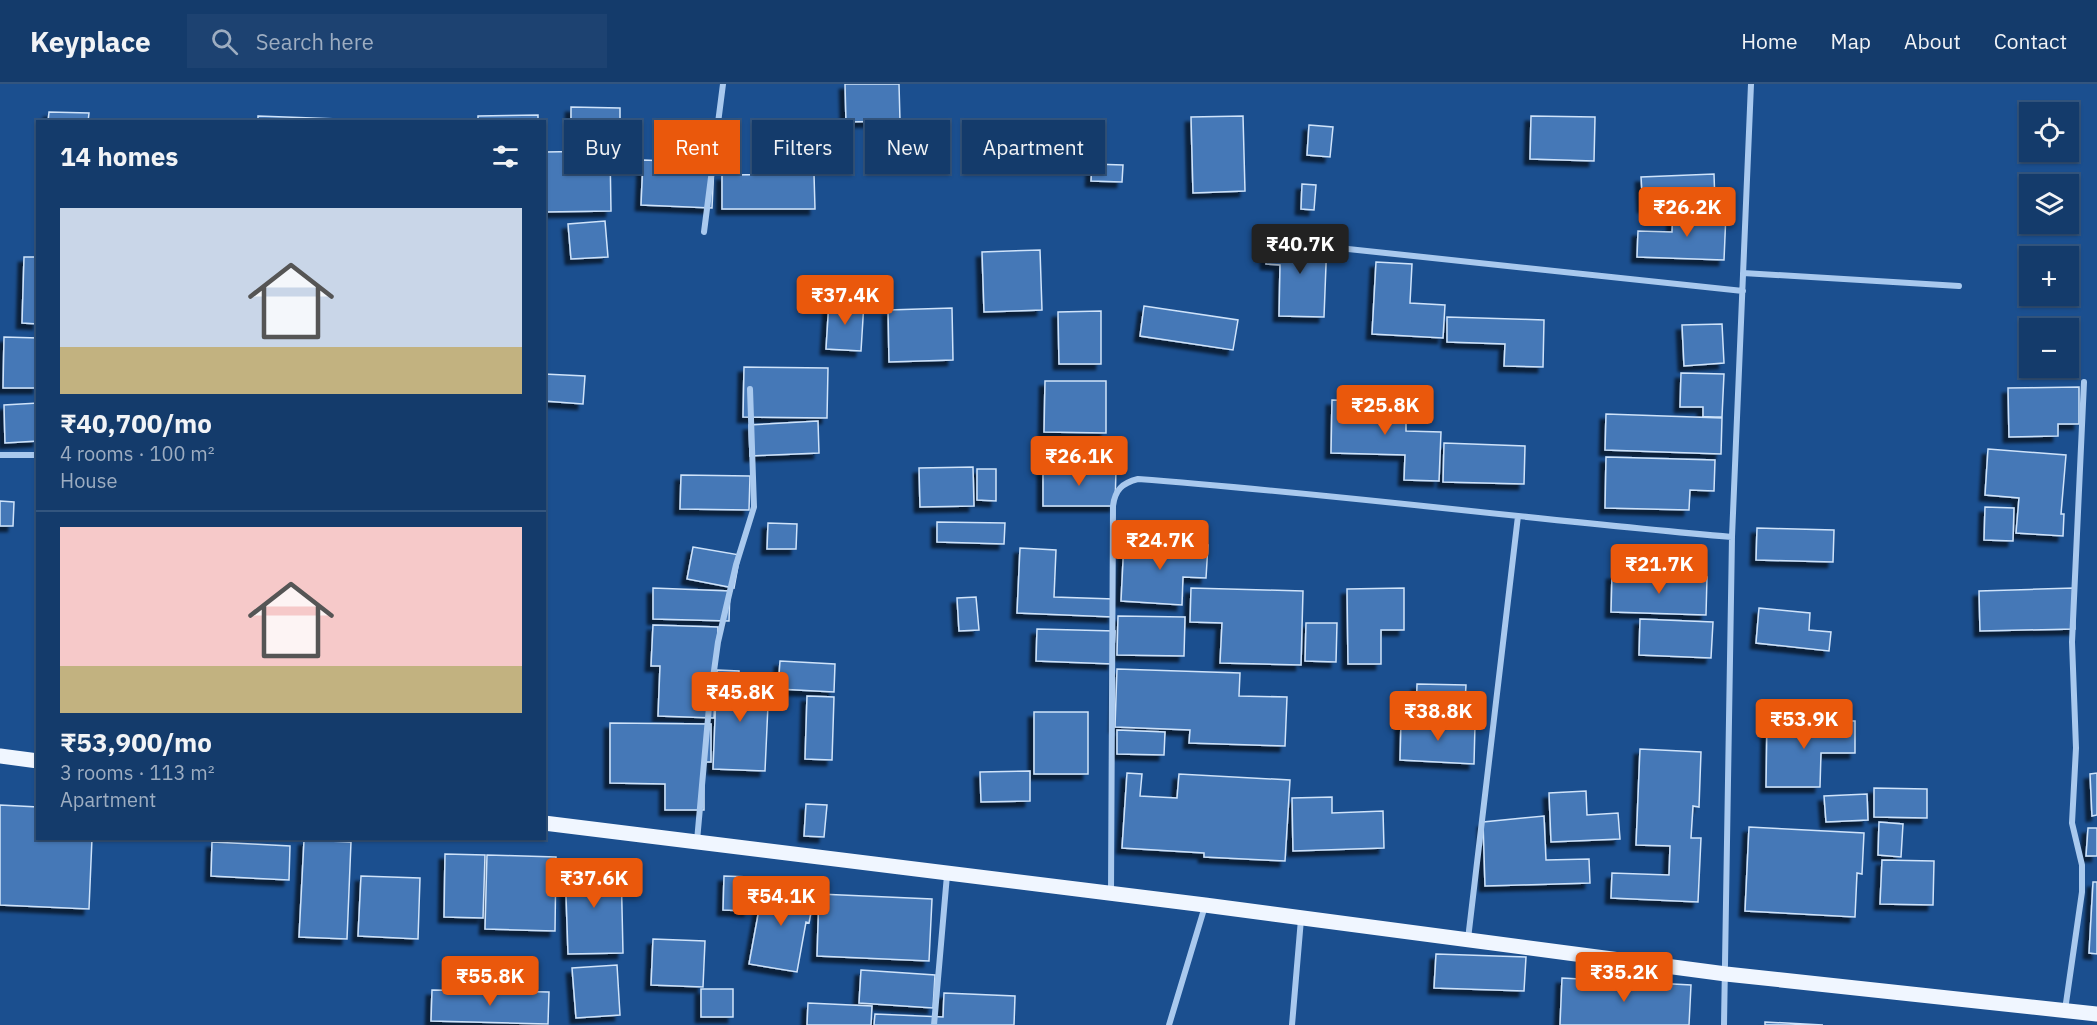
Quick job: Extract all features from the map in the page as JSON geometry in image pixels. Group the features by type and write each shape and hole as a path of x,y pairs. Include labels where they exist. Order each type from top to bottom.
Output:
{"main road":[{"path":"0,756 36,761"},
{"path":"546,823 1205,905 1726,974 2097,1014"}],"street":[{"path":"704,232 723,84"},
{"path":"1724,1025 1732,537 1751,84"},
{"path":"1300,244 1743,291"},
{"path":"1743,273 1959,286"},
{"path":"2065,1011 2082,892 2082,864 2072,823 2076,748 2072,642 2084,382"},
{"path":"697,842 709,707 718,642 736,565 754,507 750,389"},
{"path":"0,455 36,455"},
{"path":"1111,895 1113,506 1115,495 1126,482 1138,479 1292,491 1732,537"},
{"path":"1468,941 1518,516"},
{"path":"934,1025 947,874"},
{"path":"1169,1025 1205,905"},
{"path":"1292,1025 1302,918"}],"building":[{"path":"845,84 899,84 900,120 853,122 853,120 846,120"},
{"path":"571,107 620,108 620,120 571,120"},
{"path":"49,112 89,113 88,120 48,120"},
{"path":"538,115 538,120 478,120 478,116"},
{"path":"258,116 366,120 258,120"},
{"path":"1243,116 1245,191 1193,193 1191,117"},
{"path":"1531,116 1595,117 1594,161 1530,159"},
{"path":"1309,125 1333,127 1330,157 1307,155"},
{"path":"546,152 564,152 564,174 610,174 611,211 546,212"},
{"path":"643,160 654,160 654,174 714,174 712,208 641,205"},
{"path":"1105,164 1123,165 1122,182 1091,181 1091,174 1105,174"},
{"path":"814,174 815,209 722,209 722,175"},
{"path":"1714,174 1715,204 1643,207 1641,177"},
{"path":"1302,184 1316,185 1314,210 1301,209"},
{"path":"1673,211 1726,213 1724,260 1637,257 1638,231 1672,232"},
{"path":"605,221 608,257 571,259 568,224"},
{"path":"1267,238 1327,239 1324,317 1279,316 1280,265 1266,264"},
{"path":"1040,250 1042,310 984,312 982,252"},
{"path":"24,257 36,257 36,324 22,323"},
{"path":"1376,262 1412,264 1410,303 1445,305 1443,338 1372,334"},
{"path":"829,301 864,302 861,351 826,349"},
{"path":"1144,306 1238,320 1233,350 1140,336"},
{"path":"952,308 953,360 889,362 888,310"},
{"path":"1101,311 1101,364 1059,364 1058,312"},
{"path":"1447,317 1544,320 1543,367 1504,366 1505,344 1447,342"},
{"path":"1722,324 1724,363 1684,366 1682,325"},
{"path":"4,337 36,338 36,388 3,388"},
{"path":"744,367 828,368 827,418 743,417"},
{"path":"1681,373 1724,374 1722,417 1703,417 1703,407 1680,407"},
{"path":"546,374 585,376 583,404 546,401"},
{"path":"1045,381 1106,381 1106,433 1044,432"},
{"path":"2079,387 2079,424 2058,424 2058,436 2009,437 2008,388"},
{"path":"1332,400 1406,402 1406,431 1441,432 1439,481 1404,480 1405,455 1331,453"},
{"path":"36,403 36,441 5,443 4,405"},
{"path":"1606,414 1722,418 1721,454 1605,450"},
{"path":"818,421 819,453 750,456 749,425"},
{"path":"1444,443 1525,446 1524,484 1443,482"},
{"path":"1988,449 2066,455 2061,514 2064,514 2063,536 2016,533 2019,498 1985,495"},
{"path":"1606,457 1715,460 1714,491 1690,490 1689,510 1605,508"},
{"path":"973,467 974,506 920,507 919,468"},
{"path":"977,469 996,469 996,501 977,500"},
{"path":"1043,469 1116,469 1115,506 1043,506"},
{"path":"681,475 750,476 749,510 680,509"},
{"path":"0,501 14,502 13,526 0,526"},
{"path":"1985,507 2014,508 2013,541 1984,540"},
{"path":"937,522 1005,523 1004,544 937,542"},
{"path":"768,523 797,524 796,549 767,549"},
{"path":"1757,528 1834,530 1833,562 1756,560"},
{"path":"1124,541 1208,545 1206,578 1183,577 1182,605 1121,601"},
{"path":"693,547 740,555 734,588 687,579"},
{"path":"1020,548 1056,550 1054,597 1114,599 1113,617 1017,613"},
{"path":"1612,574 1707,577 1706,615 1611,612"},
{"path":"653,588 730,591 729,621 653,619"},
{"path":"1191,588 1303,591 1301,665 1220,663 1222,623 1190,622"},
{"path":"1404,588 1404,630 1381,630 1381,664 1348,664 1347,589"},
{"path":"2074,588 2075,629 1980,631 1979,591"},
{"path":"976,597 979,630 959,631 957,598"},
{"path":"1759,608 1810,613 1809,630 1831,632 1829,651 1756,643"},
{"path":"1118,616 1185,617 1184,656 1117,655"},
{"path":"1640,619 1713,622 1711,658 1639,655"},
{"path":"1306,623 1337,623 1336,662 1305,661"},
{"path":"653,625 718,627 714,718 658,716 660,666 651,666"},
{"path":"1037,629 1115,631 1113,664 1036,661"},
{"path":"780,661 835,664 834,692 778,689"},
{"path":"1117,669 1240,673 1239,696 1287,697 1285,746 1189,743 1190,730 1115,727"},
{"path":"717,670 739,671 739,681 769,683 765,771 713,769"},
{"path":"1417,684 1466,685 1464,721 1416,720"},
{"path":"807,696 834,697 832,760 805,759"},
{"path":"1034,712 1088,712 1088,774 1034,774"},
{"path":"1767,720 1855,721 1855,753 1821,753 1820,787 1766,787"},
{"path":"1401,721 1475,724 1474,764 1400,760"},
{"path":"610,723 711,724 711,762 704,762 704,810 665,810 665,784 610,783"},
{"path":"1117,730 1165,732 1164,755 1117,754"},
{"path":"1640,749 1701,752 1699,807 1693,806 1691,838 1701,838 1698,902 1611,898 1612,873 1669,875 1670,846 1636,845"},
{"path":"1030,771 1030,801 981,802 980,772"},
{"path":"1127,773 1142,774 1140,796 1177,798 1179,774 1290,780 1285,861 1204,857 1204,853 1122,848"},
{"path":"2097,773 2097,815 2092,816 2090,774"},
{"path":"1874,788 1927,789 1927,818 1874,817"},
{"path":"1586,791 1587,815 1618,813 1620,839 1551,842 1549,793"},
{"path":"1867,794 1868,820 1826,822 1824,796"},
{"path":"1332,797 1332,813 1383,811 1384,848 1293,851 1292,798"},
{"path":"806,804 827,805 824,837 804,836"},
{"path":"0,805 36,807 36,840 92,840 89,909 0,905"},
{"path":"1544,816 1546,860 1589,859 1590,883 1485,886 1483,822"},
{"path":"1879,822 1903,824 1901,857 1878,855"},
{"path":"1749,827 1864,833 1862,874 1857,873 1855,917 1745,911"},
{"path":"2088,828 2097,828 2097,856 2086,856"},
{"path":"304,840 351,842 347,939 299,937"},
{"path":"212,842 290,846 289,880 211,876"},
{"path":"445,854 485,855 483,918 444,917"},
{"path":"487,855 556,857 555,931 485,929"},
{"path":"1882,860 1934,861 1933,905 1880,904"},
{"path":"621,864 623,953 568,954 565,866"},
{"path":"361,876 420,878 418,939 358,936"},
{"path":"724,876 750,877 749,911 723,910"},
{"path":"764,882 815,891 809,923 806,922 797,972 749,964"},
{"path":"2093,882 2097,882 2097,954 2089,953"},
{"path":"819,894 932,899 929,961 817,956"},
{"path":"653,939 705,941 703,987 651,985"},
{"path":"1436,954 1526,957 1524,991 1434,988"},
{"path":"617,965 620,1015 576,1018 572,968"},
{"path":"861,970 935,975 933,1008 859,1003"},
{"path":"1562,978 1691,985 1689,1025 1560,1025"},
{"path":"701,989 733,989 733,1017 701,1017"},
{"path":"432,990 549,992 548,1024 431,1021"},
{"path":"944,993 1015,996 1014,1025 874,1025 875,1014 943,1017"},
{"path":"808,1003 872,1006 871,1025 807,1025"},
{"path":"1765,1022 1823,1025 1765,1025"}]}
